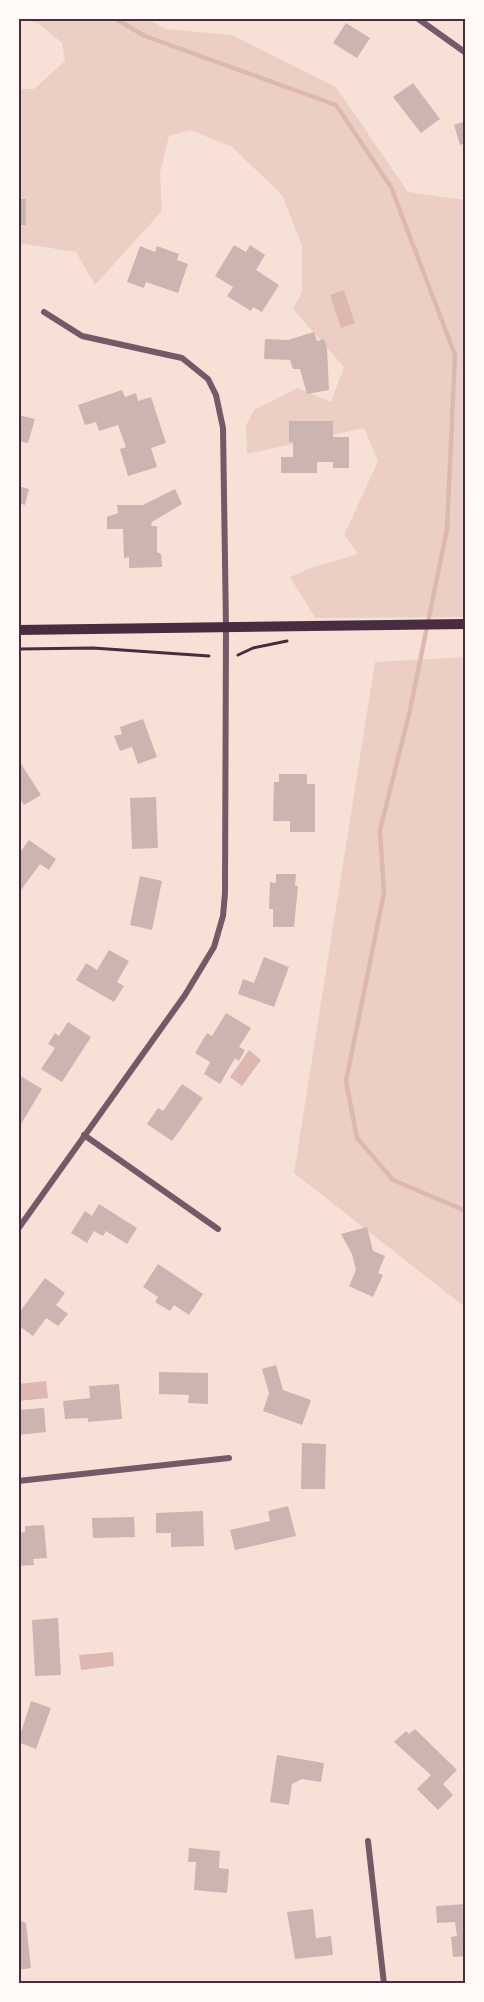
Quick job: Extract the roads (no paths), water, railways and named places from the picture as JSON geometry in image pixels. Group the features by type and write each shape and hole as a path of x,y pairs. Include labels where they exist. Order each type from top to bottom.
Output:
{"main road":[{"path":"18,630 466,624"}],"street":[{"path":"417,18 466,53"},
{"path":"18,1229 185,995 214,947 223,916 225,892 226,627 223,428 216,394 208,379 183,358 82,336 44,312"},
{"path":"84,1136 218,1229"},
{"path":"18,1481 229,1458"},
{"path":"368,1841 384,1984"}],"waterway":[{"path":"114,18 145,36 336,105 391,187 455,355 447,529 410,710 380,830 384,893 346,1081 357,1138 393,1180 466,1211"}]}
